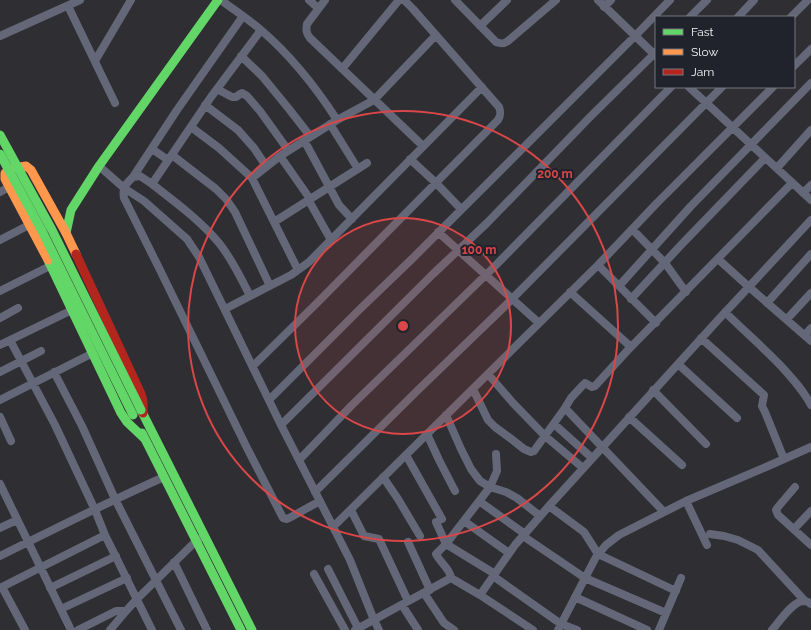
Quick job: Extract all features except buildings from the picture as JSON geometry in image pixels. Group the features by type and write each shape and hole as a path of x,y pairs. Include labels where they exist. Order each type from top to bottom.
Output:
{"main road":[{"path":"66,233 71,210 99,166 218,0"},
{"path":"0,135 52,230 139,413 145,439 241,630"},
{"path":"0,154 42,231 97,343 139,413 205,536 252,630"},
{"path":"139,413 143,401 141,394 66,233 31,170 26,166 14,168 5,173 7,183 30,225 121,413 145,439"},
{"path":"49,202 56,206 71,210"}],"street":[{"path":"95,61 131,0"},
{"path":"221,0 261,30 285,53 322,97 333,122 358,169"},
{"path":"309,0 318,8"},
{"path":"325,0 307,24 307,34 423,146"},
{"path":"342,69 399,0"},
{"path":"253,366 436,183 498,120 500,116 501,112 499,107 436,34 404,0"},
{"path":"455,0 496,42 500,44 505,43 556,0"},
{"path":"480,26 507,0"},
{"path":"281,425 487,223 655,54 598,0"},
{"path":"604,7 611,0"},
{"path":"269,400 670,0"},
{"path":"691,16 707,0"},
{"path":"739,16 754,0"},
{"path":"792,16 808,0"},
{"path":"0,36 73,2 95,61 114,103"},
{"path":"243,16 124,188 124,198 283,518 287,519 320,501"},
{"path":"152,184 205,105 261,30"},
{"path":"252,178 288,150 333,122 374,100 436,34"},
{"path":"795,65 811,48"},
{"path":"241,56 262,76 289,109 307,138 329,188 339,205 352,219"},
{"path":"618,286 691,206 811,83"},
{"path":"225,309 270,286 309,262 482,87"},
{"path":"299,460 486,275 670,88"},
{"path":"690,88 811,200"},
{"path":"315,492 512,299 721,88"},
{"path":"333,527 598,265 772,88"},
{"path":"217,89 232,97 236,97 242,93 247,96 260,111 288,150"},
{"path":"205,105 238,130 254,148 266,166"},
{"path":"191,127 219,148 252,178 298,270"},
{"path":"777,168 809,135"},
{"path":"152,149 170,158 216,189 226,199 235,212 270,286"},
{"path":"280,156 308,196 308,201 331,240"},
{"path":"631,299 765,158"},
{"path":"410,159 461,209"},
{"path":"274,222 367,163"},
{"path":"99,166 124,188 144,201 187,239 199,257 281,425 350,560 379,630"},
{"path":"0,170 7,183 0,192"},
{"path":"133,177 140,176 152,184 178,204 219,243 231,261 250,296"},
{"path":"473,389 488,420 524,449 534,452 571,398 583,384 587,383 594,387 631,347 792,183"},
{"path":"804,193 811,185"},
{"path":"480,595 509,553 540,516 653,390 811,220"},
{"path":"0,240 30,225"},
{"path":"632,229 665,262 686,292"},
{"path":"438,232 539,323"},
{"path":"767,303 811,254"},
{"path":"718,259 811,341"},
{"path":"598,265 656,323"},
{"path":"0,291 50,266"},
{"path":"570,292 631,347"},
{"path":"787,319 811,293"},
{"path":"0,318 18,308"},
{"path":"0,345 72,310"},
{"path":"725,312 795,381 808,398 811,405"},
{"path":"804,335 811,328"},
{"path":"701,338 764,395 762,406 784,460"},
{"path":"10,340 55,425 152,630"},
{"path":"0,372 41,351"},
{"path":"0,400 93,353"},
{"path":"678,364 737,418"},
{"path":"54,372 82,426 115,499 181,630"},
{"path":"488,374 513,403 545,436 583,468"},
{"path":"653,390 706,444"},
{"path":"564,408 664,512"},
{"path":"446,415 471,470 480,481 490,487 506,492 517,498 540,516"},
{"path":"629,417 682,465"},
{"path":"0,418 11,441"},
{"path":"554,424 592,458"},
{"path":"427,434 455,491"},
{"path":"560,627 598,554 606,545 619,535 686,501 784,460 811,447"},
{"path":"496,454 497,471 490,487 436,556 449,571 451,578 533,630"},
{"path":"406,455 439,520 446,544 494,575 560,627 577,630"},
{"path":"0,556 115,499 164,477"},
{"path":"383,477 420,536"},
{"path":"0,484 3,499 29,542 40,568 71,630"},
{"path":"795,487 776,510 778,515 794,529 809,539"},
{"path":"479,501 585,578 666,613"},
{"path":"686,501 707,546"},
{"path":"549,506 584,532 598,554 676,591"},
{"path":"351,510 364,536 379,539 405,603 418,630"},
{"path":"794,529 811,511"},
{"path":"0,528 17,520"},
{"path":"464,521 509,553"},
{"path":"710,534 738,540 758,550 808,602"},
{"path":"24,630 1,587 106,535"},
{"path":"110,630 137,599 174,562 196,541 205,536"},
{"path":"408,542 427,591 444,623 454,630"},
{"path":"50,588 116,556"},
{"path":"174,562 207,630"},
{"path":"328,569 357,629 451,578"},
{"path":"314,574 345,630"},
{"path":"61,610 127,578"},
{"path":"659,630 681,578"},
{"path":"575,597 647,630"},
{"path":"772,630 797,602 808,602"},
{"path":"78,630 116,611 126,611"},
{"path":"116,622 120,630"}],"traffic: fast":[{"path":"66,233 71,210 99,166 218,0"},
{"path":"0,135 52,230 141,410"},
{"path":"0,154 42,231 133,415"},
{"path":"48,260 121,413 127,422 145,439"},
{"path":"141,410 252,630"},
{"path":"142,433 241,630"}],"traffic: slow":[{"path":"48,260 5,179 5,173 14,168 26,166 31,170 76,254"}],"traffic: jam":[{"path":"76,254 141,394 143,401 143,413"}]}
